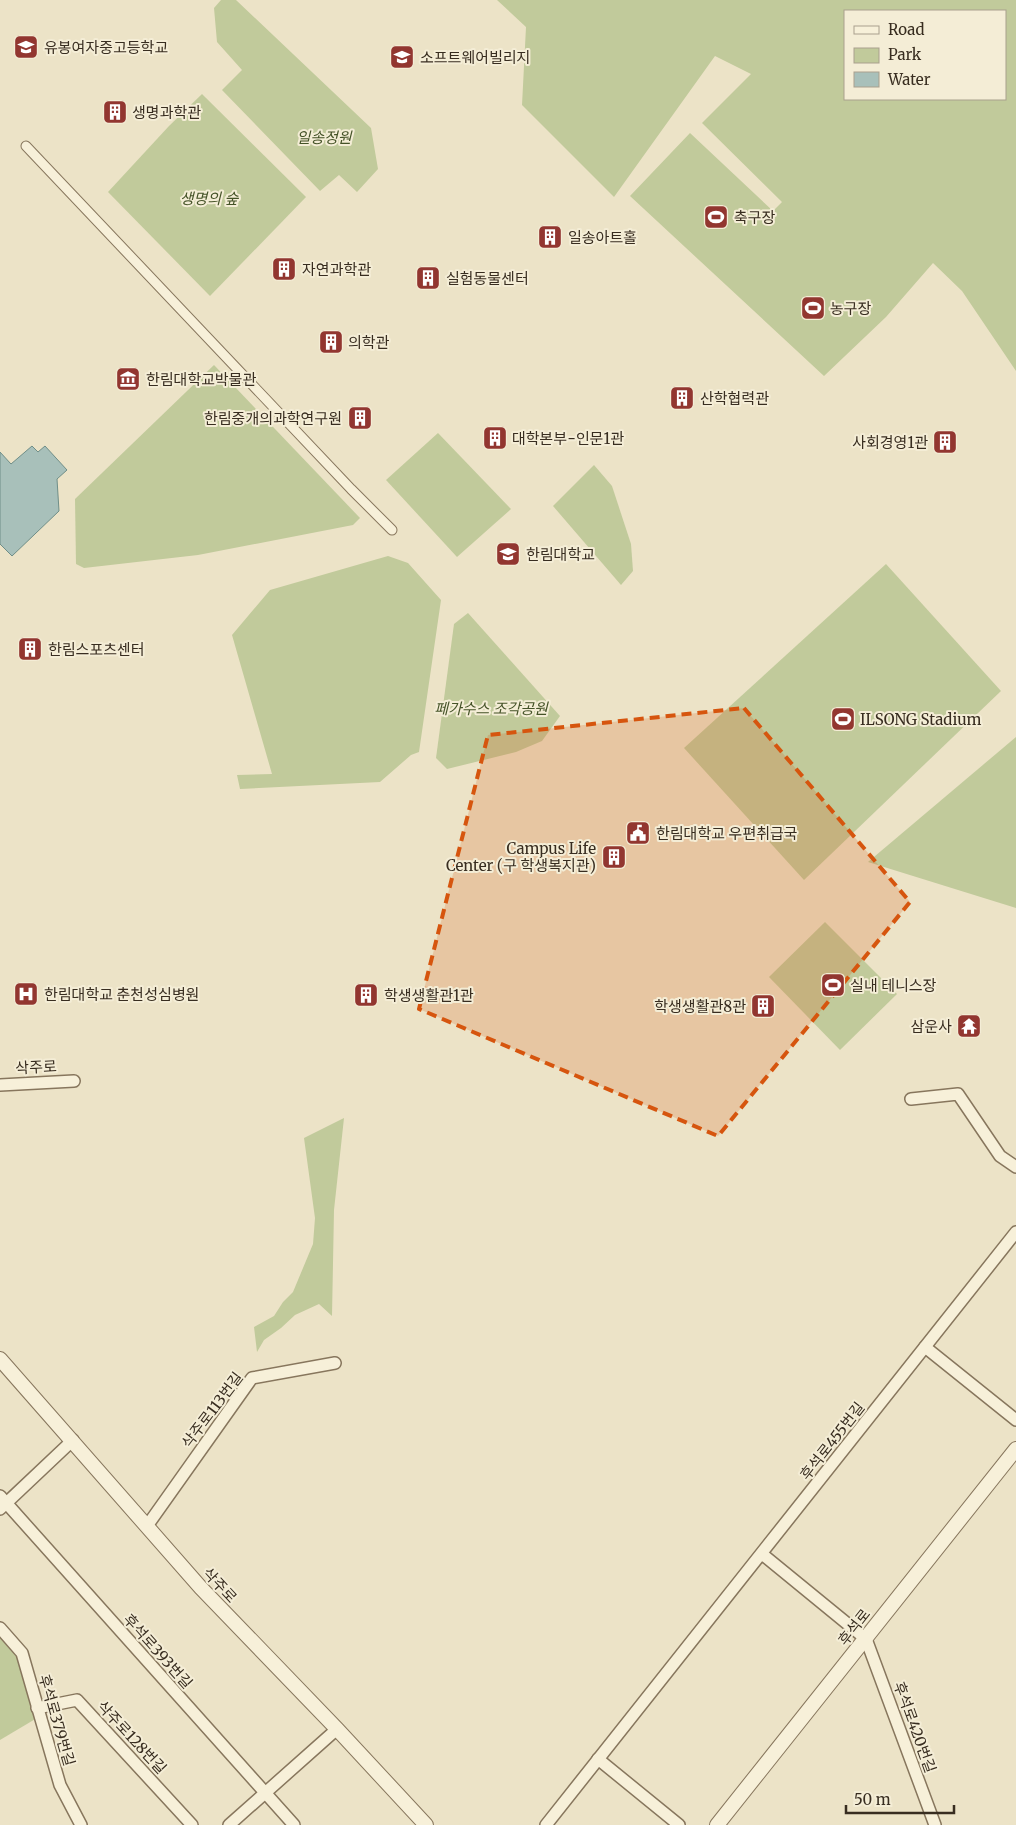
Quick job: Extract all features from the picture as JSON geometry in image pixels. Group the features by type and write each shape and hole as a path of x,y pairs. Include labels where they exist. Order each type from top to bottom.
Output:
{"street":[{"path":"26,146 392,530"},
{"name":"삭주로","path":"0,1085 74,1081"},
{"path":"911,1099 958,1094 1000,1156 1016,1167"},
{"name":"후석로455번길","path":"546,1825 1016,1232"},
{"path":"926,1347 1016,1420"},
{"name":"삭주로","path":"0,1359 201,1588 426,1825"},
{"name":"삭주로113번길","path":"147,1526 252,1378 335,1363"},
{"path":"2,1502 73,1440"},
{"name":"후석로","path":"718,1825 1016,1449"},
{"name":"후석로393번길","path":"2,1502 294,1825"},
{"path":"762,1554 866,1639"},
{"name":"후석로379번길","path":"0,1628 22,1653 60,1785 81,1825"},
{"name":"후석로420번길","path":"866,1639 935,1825"},
{"name":"삭주로128번길","path":"37,1708 77,1700 192,1825"},
{"path":"229,1825 336,1729"},
{"path":"598,1760 679,1825"}],"highlighted area":[{"path":"744,708 910,902 718,1136 419,1009 488,735"}],"green space":[{"name":"일송정원","path":"221,0 236,0 371,128 378,169 357,192 339,175 320,191 222,90 242,70 217,42 214,8"},
{"path":"497,0 1016,0 1016,371 962,291 933,263 886,317 824,376 630,196 690,133 773,211 782,202 702,123 751,74 715,56 614,197 522,105 526,27"},
{"name":"생명의 숲","path":"202,94 306,197 210,296 108,192 169,126"},
{"path":"214,365 360,518 353,525 198,555 84,568 76,564 75,499"},
{"path":"438,433 511,509 457,557 386,480"},
{"path":"594,465 612,486 631,544 633,571 621,585 553,506"},
{"path":"388,556 408,563 441,600 419,752 411,755 380,782 240,789 237,775 272,774 232,635 270,590"},
{"name":"ILSONG Stadium","path":"886,564 1001,691 804,880 684,748"},
{"name":"페가수스 조각공원","path":"468,613 560,716 542,741 516,752 447,769 436,758 454,624"},
{"path":"1016,737 1016,908 868,862"},
{"name":"실내 테니스장","path":"825,922 897,994 840,1050 769,977"},
{"path":"344,1118 334,1210 332,1316 319,1304 295,1315 264,1340 257,1352 254,1327 274,1316 283,1302 293,1292 313,1244 315,1218 304,1138"},
{"path":"0,1638 18,1658 37,1718 0,1740"}],"water":[{"path":"32,446 38,452 45,446 67,470 57,479 59,511 12,556 0,544 0,452 11,464"}],"place":[{"name":"유봉여자중고등학교","path":"26,47"},
{"name":"소프트웨어빌리지","path":"402,57"},
{"name":"생명과학관","path":"115,112"},
{"name":"축구장","path":"716,217"},
{"name":"일송아트홀","path":"550,237"},
{"name":"자연과학관","path":"284,269"},
{"name":"실험동물센터","path":"428,278"},
{"name":"농구장","path":"813,308"},
{"name":"의학관","path":"331,342"},
{"name":"한림대학교박물관","path":"128,379"},
{"name":"산학협력관","path":"682,398"},
{"name":"한림중개의과학연구원","path":"360,418"},
{"name":"대학본부-인문1관","path":"495,438"},
{"name":"사회경영1관","path":"945,442"},
{"name":"한림대학교","path":"508,554"},
{"name":"한림스포츠센터","path":"30,649"},
{"name":"ILSONG Stadium","path":"843,719"},
{"name":"한림대학교 우편취급국","path":"638,833"},
{"name":"Campus Life Center (구 학생복지관)","path":"614,857"},
{"name":"실내 테니스장","path":"833,985"},
{"name":"한림대학교 춘천성심병원","path":"26,994"},
{"name":"학생생활관1관","path":"366,995"},
{"name":"학생생활관8관","path":"763,1006"},
{"name":"삼운사","path":"969,1026"}]}
